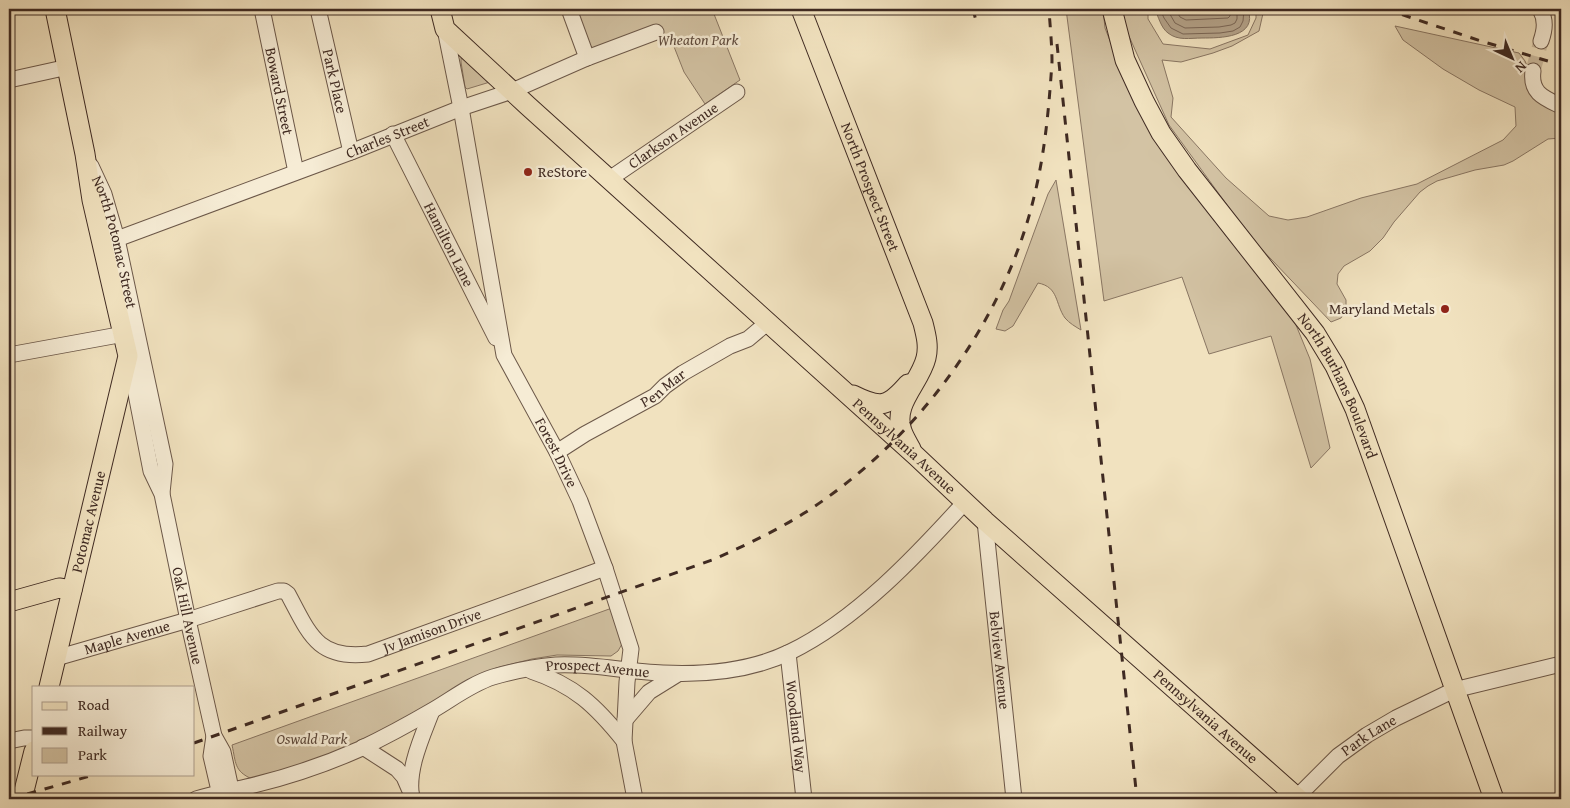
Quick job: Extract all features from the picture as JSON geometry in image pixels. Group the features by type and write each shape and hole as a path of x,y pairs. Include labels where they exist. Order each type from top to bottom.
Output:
{"main road":[{"name":"North Potomac Street","path":"55,9 85,154 92,200 130,334"},
{"path":"440,9 445,29"},
{"name":"North Prospect Street","path":"801,9 923,324 928,348 923,368"},
{"name":"North Burhans Boulevard","path":"1112,9 1125,60 1161,133 1187,170 1315,333 1335,366 1355,408 1494,799"},
{"name":"Pennsylvania Avenue","path":"445,29 608,180 916,456 985,521 1297,799"},
{"name":"Oak Hill Avenue","path":"128,356 130,334"},
{"name":"Potomac Avenue","path":"49,686 128,356"},
{"path":"838,388 874,404 888,402 896,397 923,368"},
{"path":"916,456 902,432 900,424 904,402 923,368"},
{"path":"9,602 59,588 72,590"},
{"path":"22,799 32,759"}],"street":[{"name":"Boward Street","path":"262,9 296,172"},
{"name":"Park Place","path":"318,9 352,152"},
{"path":"569,9 587,58"},
{"path":"1540,9 1545,24 1542,41"},
{"name":"Forest Drive","path":"445,29 461,108 504,355 557,452 580,501 605,568 631,649 624,741 635,799"},
{"name":"Charles Street","path":"117,239 352,152 461,108 512,91 587,58 656,32"},
{"path":"9,80 68,67"},
{"path":"1533,71 1534,88 1541,96 1561,106"},
{"name":"Clarkson Avenue","path":"608,180 737,92"},
{"name":"Hamilton Lane","path":"393,134 504,355"},
{"name":"North Potomac Street","path":"85,154 104,194 117,239 130,334"},
{"name":"Pen Mar","path":"557,452 585,434 655,396 683,373 730,346 748,340 768,323"},
{"path":"9,356 130,334"},
{"name":"Oak Hill Avenue","path":"130,334 165,464 162,494"},
{"name":"Oak Hill Avenue","path":"128,356 151,471 162,494 214,736 224,752 226,795"},
{"name":"Prospect Avenue","path":"196,799 226,795 326,763 363,747 432,711 474,685 491,678 525,669 557,665 678,674 739,668 762,663 788,653 837,624 870,597 901,570 965,502"},
{"name":"Belview Avenue","path":"985,521 1014,799"},
{"name":"Jv Jamison Drive","path":"284,591 288,594 314,640 329,650 351,656 368,654 605,568"},
{"name":"Maple Avenue","path":"56,658 188,620 278,591 284,591"},
{"name":"Woodland Way","path":"788,653 804,799"},
{"name":"Park Lane","path":"1297,799 1338,756 1367,735 1396,718 1454,690 1561,664"},
{"path":"525,669 551,677 568,686 605,717 624,741"},
{"path":"625,720 648,692 678,674"},
{"path":"412,797 413,768 418,748 432,711"},
{"path":"9,741 32,738"},
{"path":"363,747 397,769 404,777 412,797"}],"green space":[{"name":"Wheaton Park","path":"576,9 712,9 740,80 705,104 684,72 669,34 593,48 590,45"},
{"path":"1066,9 1103,9 1105,28 1121,69 1291,313 1310,359 1330,448 1311,468 1271,336 1209,354 1182,277 1104,301"},
{"path":"1121,9 1148,9 1148,19 1163,44 1210,49 1248,35 1256,18 1256,9 1264,9 1259,31 1232,46 1181,62 1162,60 1173,98 1171,117 1226,178 1269,216 1288,220 1307,217 1361,198 1417,184 1503,140 1516,126 1515,107 1479,90 1443,69 1403,40 1395,26 1519,53 1529,70 1561,110 1561,138 1548,139 1504,165 1475,170 1437,181 1420,192 1383,238 1370,251 1344,266 1338,274 1337,284 1346,300 1346,310 1341,318 1331,322 1251,238 1169,125 1123,23"},
{"path":"463,56 490,82 467,89 465,87 461,62"},
{"path":"1056,180 1081,330 1065,318 1050,288 1038,283 1013,326 1005,331 996,329 1003,310 1009,301 1048,194"},
{"name":"Oswald Park","path":"612,608 622,644 618,651 611,656 557,655 496,668 421,711 346,749 252,779 242,773 235,762 232,745"}],"water":[{"path":"1155,9 1248,9 1250,19 1248,26 1236,34 1218,38 1189,39 1172,36 1166,31"}],"tunnel":[{"path":"1533,71 1541,41"}],"railway":[{"path":"973,9 976,21"},
{"path":"195,743 712,560 783,526 846,484 883,451 918,415 950,376 977,334 1001,290 1020,244 1034,197 1044,147 1052,62 1049,9"},
{"path":"1385,9 1561,65"},
{"path":"1057,44 1137,799"},
{"path":"10,799 90,776"}],"place":[{"name":"ReStore","path":"528,172"},
{"name":"Maryland Metals","path":"1445,309"}]}
